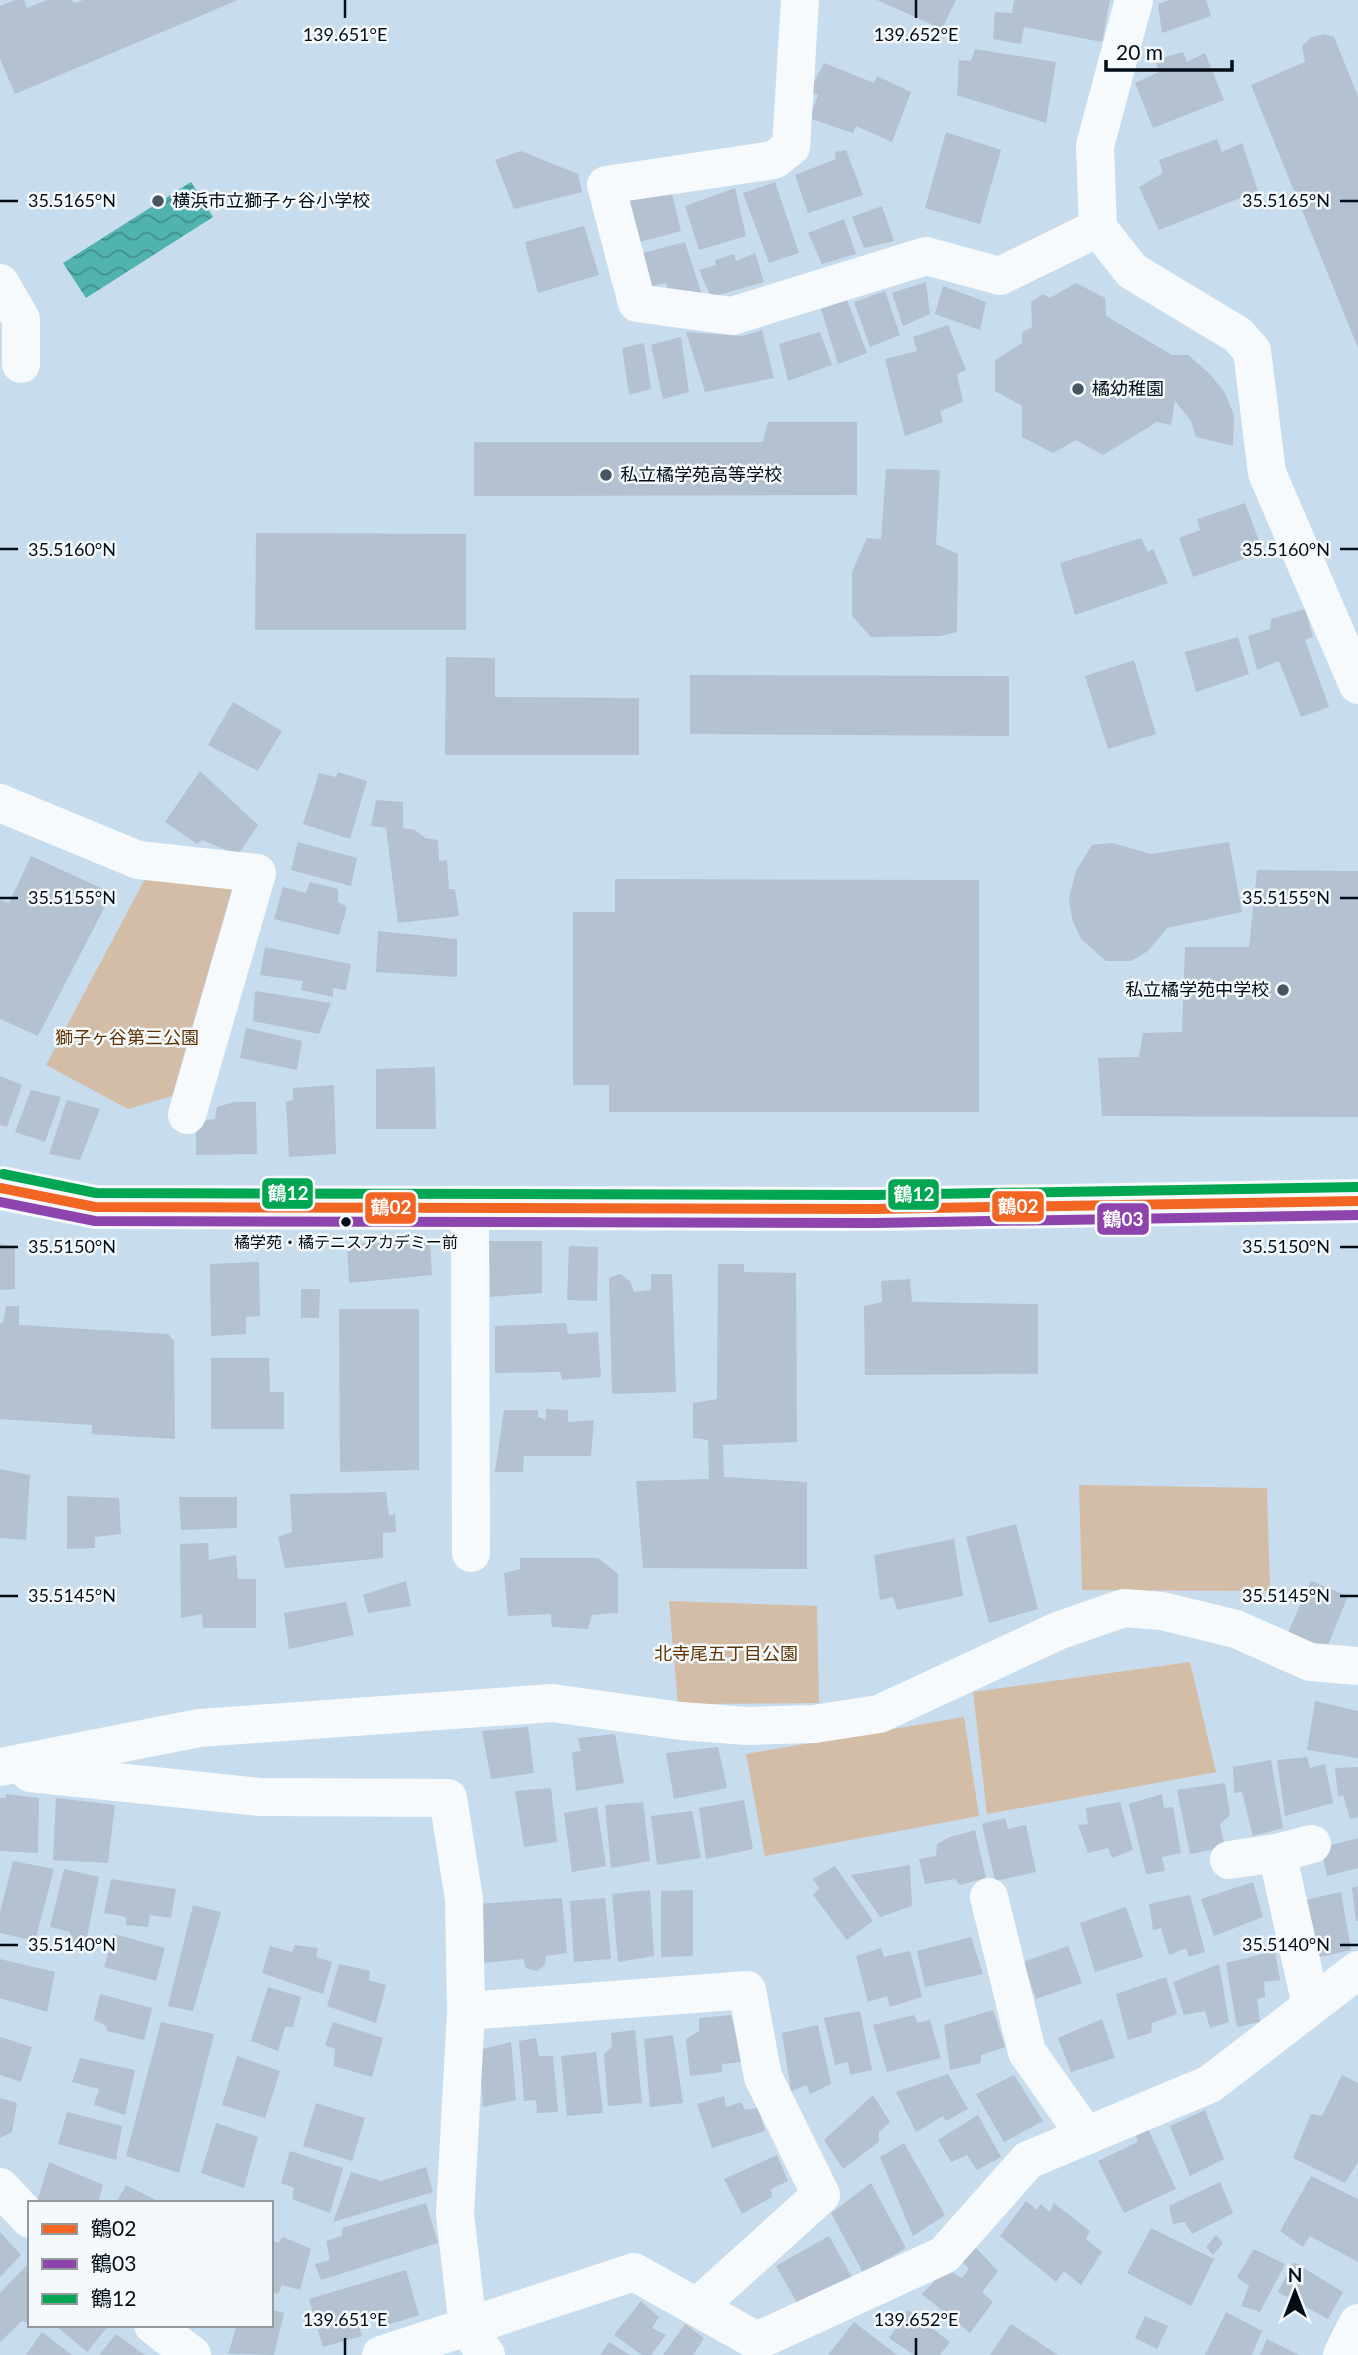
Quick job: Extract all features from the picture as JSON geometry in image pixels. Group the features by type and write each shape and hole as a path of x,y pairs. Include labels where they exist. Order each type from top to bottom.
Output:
{"street":[{"path":"800,0 791,147 774,160 606,185 637,303 732,316 926,256 1000,276 1098,228"},
{"path":"1134,0 1095,145 1098,228 1132,271 1238,335 1252,351 1268,473 1358,685"},
{"path":"0,283 21,319 21,364"},
{"path":"0,803 138,860 257,873 187,1115"},
{"path":"0,1188 95,1207 874,1209 1358,1201"},
{"path":"470,1208 471,1553"},
{"path":"0,1768 199,1728 552,1703 734,1725 814,1724 879,1714 1060,1630 1124,1608 1162,1611 1236,1629 1310,1661 1358,1666"},
{"path":"0,1768 260,1797 448,1798 464,1899 466,2011 455,2214 477,2342"},
{"path":"1229,1860 1295,1849 1311,2006"},
{"path":"989,1897 1027,2052 1086,2136"},
{"path":"381,2355 477,2342 634,2272 757,2341 943,2255 1028,2160 1210,2084 1358,1970"},
{"path":"466,2011 747,1990 763,2077 821,2194 696,2307"},
{"path":"0,2187 28,2217"},
{"path":"1342,2355 1358,2323"},
{"path":"156,2327 192,2355"}],"green space":[{"name":"獅子ヶ谷第三公園","path":"146,877 233,886 172,1096 128,1109 46,1065"},
{"path":"1079,1485 1267,1488 1270,1591 1082,1590"},
{"name":"北寺尾五丁目公園","path":"669,1601 817,1606 819,1703 678,1704"},
{"path":"1190,1662 1216,1772 987,1814 973,1692"},
{"path":"964,1717 979,1816 765,1856 746,1754"}],"water":[{"path":"191,182 213,217 86,298 63,263"}],"building":[{"path":"15,0 24,0 27,8 47,0 71,0 75,3 83,0 238,0 15,94 0,59 0,6"},
{"path":"877,0 956,0 942,29"},
{"path":"1014,0 1110,0 1102,42 1024,27 1021,44 993,39 995,12 1012,13"},
{"path":"1169,0 1206,0 1211,16 1162,33 1158,4"},
{"path":"1325,34 1334,37 1358,96 1358,348 1251,85 1305,62 1302,46 1312,37"},
{"path":"975,49 1056,62 1046,123 957,95 959,60 971,61"},
{"path":"1183,52 1187,62 1205,53 1224,100 1153,128 1135,83 1159,72 1155,60"},
{"path":"824,63 874,83 877,76 911,92 892,142 856,126 853,133 809,118 818,95 809,92"},
{"path":"946,132 1001,150 980,224 925,208"},
{"path":"1217,139 1222,152 1242,143 1258,191 1159,230 1139,187 1163,173 1159,160"},
{"path":"846,150 863,195 808,213 795,175 836,159 835,152"},
{"path":"521,151 578,174 582,192 514,209 495,160"},
{"path":"669,182 681,231 636,243 624,193"},
{"path":"775,182 799,253 769,263 743,193"},
{"path":"735,188 746,236 699,250 685,206"},
{"path":"882,206 894,241 864,248 852,217"},
{"path":"844,219 856,254 822,264 808,233"},
{"path":"584,226 599,275 538,293 525,242"},
{"path":"685,242 702,295 670,296 666,283 646,288 639,254"},
{"path":"755,253 764,282 711,297 699,270 716,265 715,260 734,254 736,261"},
{"path":"926,282 930,314 903,326 892,293"},
{"path":"1076,283 1105,298 1106,316 1172,355 1188,355 1210,374 1225,393 1234,415 1233,446 1196,437 1191,421 1175,401 1171,425 1157,422 1103,455 1076,440 1053,453 1022,437 1022,406 995,391 995,360 1022,343 1022,332 1032,327 1031,302 1043,294 1050,298"},
{"path":"943,286 986,302 980,330 935,314"},
{"path":"885,291 900,335 870,347 854,302"},
{"path":"847,300 867,353 838,364 821,309"},
{"path":"948,325 966,370 957,374 963,402 940,411 943,422 905,436 885,359 917,351 913,337"},
{"path":"762,330 774,378 705,392 686,332 743,336"},
{"path":"820,332 832,365 788,381 779,344"},
{"path":"681,337 689,392 663,399 651,345"},
{"path":"644,343 651,389 629,395 622,348"},
{"path":"768,422 857,422 857,495 474,496 474,442 763,442"},
{"path":"886,469 940,470 936,544 958,554 957,632 940,636 871,637 852,616 852,572 867,538 881,539"},
{"path":"1245,503 1263,552 1193,577 1179,538 1200,530 1197,519"},
{"path":"256,533 466,534 466,630 255,630"},
{"path":"1141,538 1148,552 1153,549 1168,583 1075,615 1060,563"},
{"path":"1305,609 1313,637 1305,640 1329,707 1301,717 1279,661 1257,670 1248,636 1270,629 1271,619"},
{"path":"1238,637 1249,674 1196,692 1185,652"},
{"path":"446,657 495,658 495,697 639,698 639,755 445,755"},
{"path":"1134,660 1156,734 1108,749 1085,676"},
{"path":"690,675 1009,676 1009,736 690,734"},
{"path":"233,702 282,731 258,771 208,745"},
{"path":"200,771 258,825 238,855 202,840 197,844 165,822"},
{"path":"338,772 367,781 350,839 303,824 319,773 336,777"},
{"path":"376,800 403,802 403,828 415,830 425,838 438,840 439,861 447,860 449,889 455,889 459,916 398,923 386,828 371,826"},
{"path":"298,842 357,858 351,886 291,870"},
{"path":"1229,842 1242,912 1167,928 1148,951 1131,961 1106,961 1081,939 1072,919 1069,898 1076,871 1092,845 1112,843 1151,854"},
{"path":"31,856 112,893 38,1036 0,1019 0,900 9,903"},
{"path":"1257,870 1358,871 1358,1117 1102,1116 1098,1058 1139,1057 1143,1033 1182,1032 1185,947 1249,947"},
{"path":"615,879 979,880 979,1112 609,1112 609,1085 573,1085 573,912 615,912"},
{"path":"310,882 338,889 338,902 347,907 339,935 274,919 283,887 306,893"},
{"path":"378,931 457,939 457,977 376,972"},
{"path":"265,947 351,964 346,990 333,988 333,997 301,990 303,981 260,975"},
{"path":"255,991 331,1003 319,1034 253,1021"},
{"path":"246,1028 302,1041 297,1070 240,1058"},
{"path":"435,1067 436,1129 376,1129 376,1069"},
{"path":"0,1076 22,1085 7,1127 0,1125"},
{"path":"334,1085 336,1154 289,1157 286,1102 293,1100 293,1088"},
{"path":"31,1090 61,1097 45,1142 15,1132"},
{"path":"67,1100 100,1109 80,1160 49,1154"},
{"path":"234,1102 256,1102 257,1154 196,1155 196,1122 215,1119 217,1107"},
{"path":"489,1241 542,1241 542,1293 490,1297"},
{"path":"430,1242 432,1275 349,1283 347,1244"},
{"path":"0,1244 15,1246 15,1289 0,1290"},
{"path":"569,1246 598,1247 597,1301 567,1300"},
{"path":"259,1262 260,1316 246,1317 246,1334 211,1336 210,1264"},
{"path":"718,1264 744,1264 744,1272 796,1273 797,1442 723,1445 724,1477 807,1482 807,1569 643,1568 636,1481 709,1479 708,1440 693,1438 693,1403 717,1399"},
{"path":"620,1274 630,1281 634,1292 651,1290 651,1274 672,1274 676,1392 612,1394 609,1278"},
{"path":"910,1279 912,1302 1038,1304 1038,1374 865,1375 864,1306 882,1302 881,1281"},
{"path":"301,1289 320,1289 319,1318 301,1318"},
{"path":"6,1306 19,1306 19,1325 168,1334 174,1341 175,1439 92,1434 92,1425 0,1419 0,1323 3,1323"},
{"path":"339,1309 419,1309 419,1470 340,1472"},
{"path":"566,1323 568,1334 598,1332 601,1377 562,1380 560,1372 495,1373 495,1326"},
{"path":"211,1358 269,1358 270,1392 284,1392 284,1429 211,1429"},
{"path":"546,1409 568,1410 568,1422 594,1420 591,1456 524,1456 523,1472 495,1472 504,1410 538,1410 538,1417 546,1420"},
{"path":"0,1469 30,1475 26,1540 0,1538"},
{"path":"386,1492 389,1516 395,1514 396,1532 383,1533 383,1558 285,1568 278,1537 292,1532 290,1494"},
{"path":"67,1496 119,1498 121,1534 95,1537 95,1548 67,1549"},
{"path":"179,1497 237,1497 237,1528 181,1530"},
{"path":"1016,1524 1038,1609 989,1623 966,1537"},
{"path":"954,1539 963,1596 897,1610 893,1597 880,1600 874,1555"},
{"path":"208,1543 209,1560 236,1555 238,1579 256,1579 256,1628 203,1628 202,1614 181,1618 180,1544"},
{"path":"520,1558 598,1558 618,1574 618,1613 592,1615 588,1629 552,1627 551,1614 508,1616 504,1573 520,1569"},
{"path":"406,1581 411,1606 368,1613 363,1595"},
{"path":"1311,1581 1348,1596 1326,1650 1286,1637"},
{"path":"346,1602 354,1635 289,1649 284,1613"},
{"path":"1315,1701 1358,1711 1358,1758 1307,1750"},
{"path":"528,1727 534,1773 491,1779 482,1731"},
{"path":"615,1734 624,1783 576,1791 572,1752 581,1751 578,1738"},
{"path":"718,1747 727,1788 674,1799 666,1753"},
{"path":"1307,1757 1310,1768 1325,1764 1333,1803 1285,1816 1277,1760"},
{"path":"1271,1760 1283,1828 1253,1836 1242,1792 1234,1793 1233,1767"},
{"path":"1358,1767 1358,1817 1350,1819 1343,1795 1338,1797 1335,1768"},
{"path":"1225,1783 1230,1815 1220,1824 1225,1847 1190,1854 1177,1790"},
{"path":"551,1788 557,1842 524,1847 515,1791"},
{"path":"6,1794 39,1798 38,1853 0,1851 0,1798 6,1798"},
{"path":"1162,1794 1164,1808 1173,1807 1181,1853 1162,1857 1165,1871 1146,1874 1129,1804"},
{"path":"56,1798 115,1805 108,1863 53,1860"},
{"path":"744,1800 753,1849 706,1859 699,1808"},
{"path":"643,1802 650,1861 611,1868 605,1805"},
{"path":"1120,1802 1133,1850 1112,1858 1108,1848 1088,1853 1078,1825 1088,1824 1086,1808"},
{"path":"597,1807 606,1866 572,1872 564,1813"},
{"path":"692,1811 701,1858 657,1865 651,1816"},
{"path":"1005,1818 1008,1829 1026,1825 1036,1872 995,1881 982,1824"},
{"path":"975,1830 986,1878 960,1885 955,1879 925,1884 919,1859 936,1856 937,1844 950,1837"},
{"path":"1358,1838 1358,1868 1327,1876 1321,1848"},
{"path":"13,1861 54,1869 35,1941 0,1933 0,1912"},
{"path":"910,1865 912,1906 880,1917 851,1875"},
{"path":"835,1866 873,1921 847,1940 813,1895 819,1888 813,1879"},
{"path":"64,1869 99,1877 84,1952 69,1946 70,1932 50,1927"},
{"path":"111,1879 176,1889 171,1918 150,1915 148,1927 126,1925 126,1917 104,1913"},
{"path":"1253,1882 1263,1917 1214,1936 1201,1899"},
{"path":"1358,1886 1358,1921 1356,1921 1352,1888"},
{"path":"650,1890 654,1956 618,1962 612,1894"},
{"path":"693,1890 693,1956 661,1957 661,1891"},
{"path":"1341,1892 1351,1950 1311,1959 1301,1901"},
{"path":"1190,1895 1205,1952 1189,1957 1186,1948 1169,1955 1161,1928 1153,1930 1149,1904"},
{"path":"562,1898 567,1953 546,1956 545,1965 537,1971 526,1968 523,1959 484,1963 477,1904"},
{"path":"605,1898 611,1959 574,1962 570,1901"},
{"path":"193,1905 221,1912 193,2011 168,2006"},
{"path":"1126,1907 1143,1957 1095,1972 1080,1923"},
{"path":"114,1934 165,1948 156,1981 104,1967"},
{"path":"971,1937 983,1974 925,1987 917,1951"},
{"path":"295,1945 318,1948 316,1957 332,1962 323,1994 262,1973 270,1946 292,1952"},
{"path":"1068,1946 1082,1983 1036,1999 1023,1962"},
{"path":"881,1948 884,1957 910,1951 922,1997 890,2007 887,1996 868,2002 856,1956"},
{"path":"1275,1951 1280,1980 1264,1982 1265,1997 1257,1999 1260,2022 1237,2027 1226,1963"},
{"path":"0,1959 55,1972 47,2012 0,1998"},
{"path":"339,1964 370,1971 369,1980 386,1985 376,2023 327,2006"},
{"path":"1219,1964 1229,2022 1210,2028 1205,2011 1184,2015 1173,1982"},
{"path":"1166,1977 1177,2014 1152,2023 1151,2033 1128,2040 1116,1994"},
{"path":"268,1987 301,1997 293,2027 285,2027 278,2051 251,2041"},
{"path":"100,1994 152,2008 144,2040 107,2031 106,2026 94,2020"},
{"path":"993,2010 1005,2047 981,2055 981,2063 950,2070 944,2025"},
{"path":"860,2011 872,2070 850,2075 848,2062 835,2065 824,2018"},
{"path":"731,2015 743,2062 722,2064 722,2072 690,2076 686,2039 699,2031 699,2018"},
{"path":"914,2015 918,2023 930,2020 941,2058 887,2072 873,2025"},
{"path":"1102,2019 1115,2058 1071,2072 1058,2038"},
{"path":"161,2022 214,2034 179,2173 126,2156"},
{"path":"333,2022 383,2038 372,2077 334,2066 335,2049 325,2045"},
{"path":"818,2025 831,2084 810,2094 807,2085 791,2091 782,2033"},
{"path":"635,2030 642,2103 608,2106 604,2054 612,2047 611,2033"},
{"path":"673,2035 683,2103 650,2107 644,2039"},
{"path":"0,2037 32,2047 21,2082 0,2075"},
{"path":"536,2038 539,2056 553,2056 558,2112 537,2113 536,2100 524,2101 519,2041"},
{"path":"511,2042 516,2100 483,2107 479,2050"},
{"path":"596,2052 603,2113 567,2116 561,2056"},
{"path":"237,2056 280,2071 265,2118 222,2105"},
{"path":"80,2058 135,2070 125,2115 94,2105 99,2089 72,2082"},
{"path":"948,2074 968,2109 946,2121 943,2116 916,2132 896,2092"},
{"path":"1014,2075 1043,2121 1004,2142 976,2094"},
{"path":"1342,2075 1358,2083 1358,2162 1345,2183 1293,2158 1311,2114 1322,2116"},
{"path":"873,2095 890,2122 879,2132 879,2142 843,2169 824,2140"},
{"path":"724,2096 726,2107 741,2102 745,2110 758,2108 765,2131 712,2148 697,2104"},
{"path":"0,2098 17,2103 12,2132 0,2138"},
{"path":"316,2103 365,2118 352,2161 303,2146"},
{"path":"1205,2110 1224,2159 1190,2176 1170,2126"},
{"path":"67,2112 122,2126 116,2160 58,2144"},
{"path":"978,2115 1001,2157 977,2170 967,2155 951,2162 938,2140"},
{"path":"216,2123 258,2137 244,2188 201,2173"},
{"path":"1148,2129 1176,2189 1124,2213 1098,2161 1138,2142 1135,2133"},
{"path":"904,2143 945,2215 913,2236 880,2157"},
{"path":"290,2151 343,2168 330,2213 292,2199 294,2188 281,2183"},
{"path":"777,2155 788,2181 771,2189 772,2197 742,2214 724,2179"},
{"path":"49,2162 103,2185 99,2201 37,2201"},
{"path":"426,2167 433,2192 333,2222 351,2172 381,2181"},
{"path":"1311,2176 1358,2199 1358,2262 1310,2236 1303,2247 1280,2231"},
{"path":"1220,2182 1233,2213 1192,2234 1185,2222 1173,2224 1169,2206"},
{"path":"871,2183 906,2248 863,2273 831,2213"},
{"path":"126,2185 158,2201 117,2201"},
{"path":"1026,2201 1037,2210 1040,2204 1050,2212 1054,2203 1090,2231 1086,2239 1102,2252 1081,2285 1064,2271 1056,2282 1000,2236"},
{"path":"426,2203 438,2243 321,2280 315,2264 330,2260 326,2241 342,2236 342,2228"},
{"path":"1151,2228 1214,2259 1191,2306 1127,2273"},
{"path":"0,2232 21,2255 0,2277"},
{"path":"1216,2235 1223,2243 1213,2255 1206,2247"},
{"path":"829,2236 852,2277 800,2308 776,2266"},
{"path":"283,2237 311,2249 300,2290 282,2285 278,2294 273,2292 273,2240 278,2243"},
{"path":"973,2245 998,2271 982,2292 993,2302 970,2333 922,2294 946,2269 962,2278 969,2269 959,2258"},
{"path":"1254,2249 1285,2264 1260,2312 1241,2306 1249,2286 1237,2277"},
{"path":"1294,2262 1343,2292 1328,2319 1278,2292"},
{"path":"28,2264 28,2323 22,2321 0,2342 0,2293"},
{"path":"406,2270 419,2315 381,2327 377,2315 358,2321 362,2336 323,2347 309,2299"},
{"path":"641,2301 659,2317 652,2328 666,2335 651,2355 642,2355 614,2335"},
{"path":"273,2310 284,2313 274,2355 228,2354 236,2327 273,2327"},
{"path":"908,2310 950,2342 940,2355 914,2355 889,2338"},
{"path":"1226,2312 1262,2331 1252,2355 1205,2355"},
{"path":"1145,2316 1168,2326 1157,2349 1135,2338"},
{"path":"854,2322 897,2355 828,2355"},
{"path":"685,2324 704,2338 693,2355 663,2355"},
{"path":"1011,2324 1058,2355 990,2355"},
{"path":"57,2327 107,2327 87,2352"},
{"path":"42,2332 72,2355 26,2355"},
{"path":"116,2334 145,2355 99,2355"},
{"path":"1267,2339 1299,2355 1260,2355"},
{"path":"609,2342 630,2355 600,2355"}],"transit line":[{"name":"鶴12","path":"3,1174 96,1193 874,1195 1358,1187"},
{"name":"鶴02","path":"0,1188 95,1207 874,1209 1358,1201"},
{"name":"鶴03","path":"0,1202 95,1221 874,1223 1358,1215"}],"place":[{"name":"横浜市立獅子ヶ谷小学校","path":"158,201"},
{"name":"橘幼稚園","path":"1078,389"},
{"name":"私立橘学苑高等学校","path":"606,475"},
{"name":"私立橘学苑中学校","path":"1283,990"},
{"name":"橘学苑・橘テニスアカデミー前","path":"346,1222"}]}
